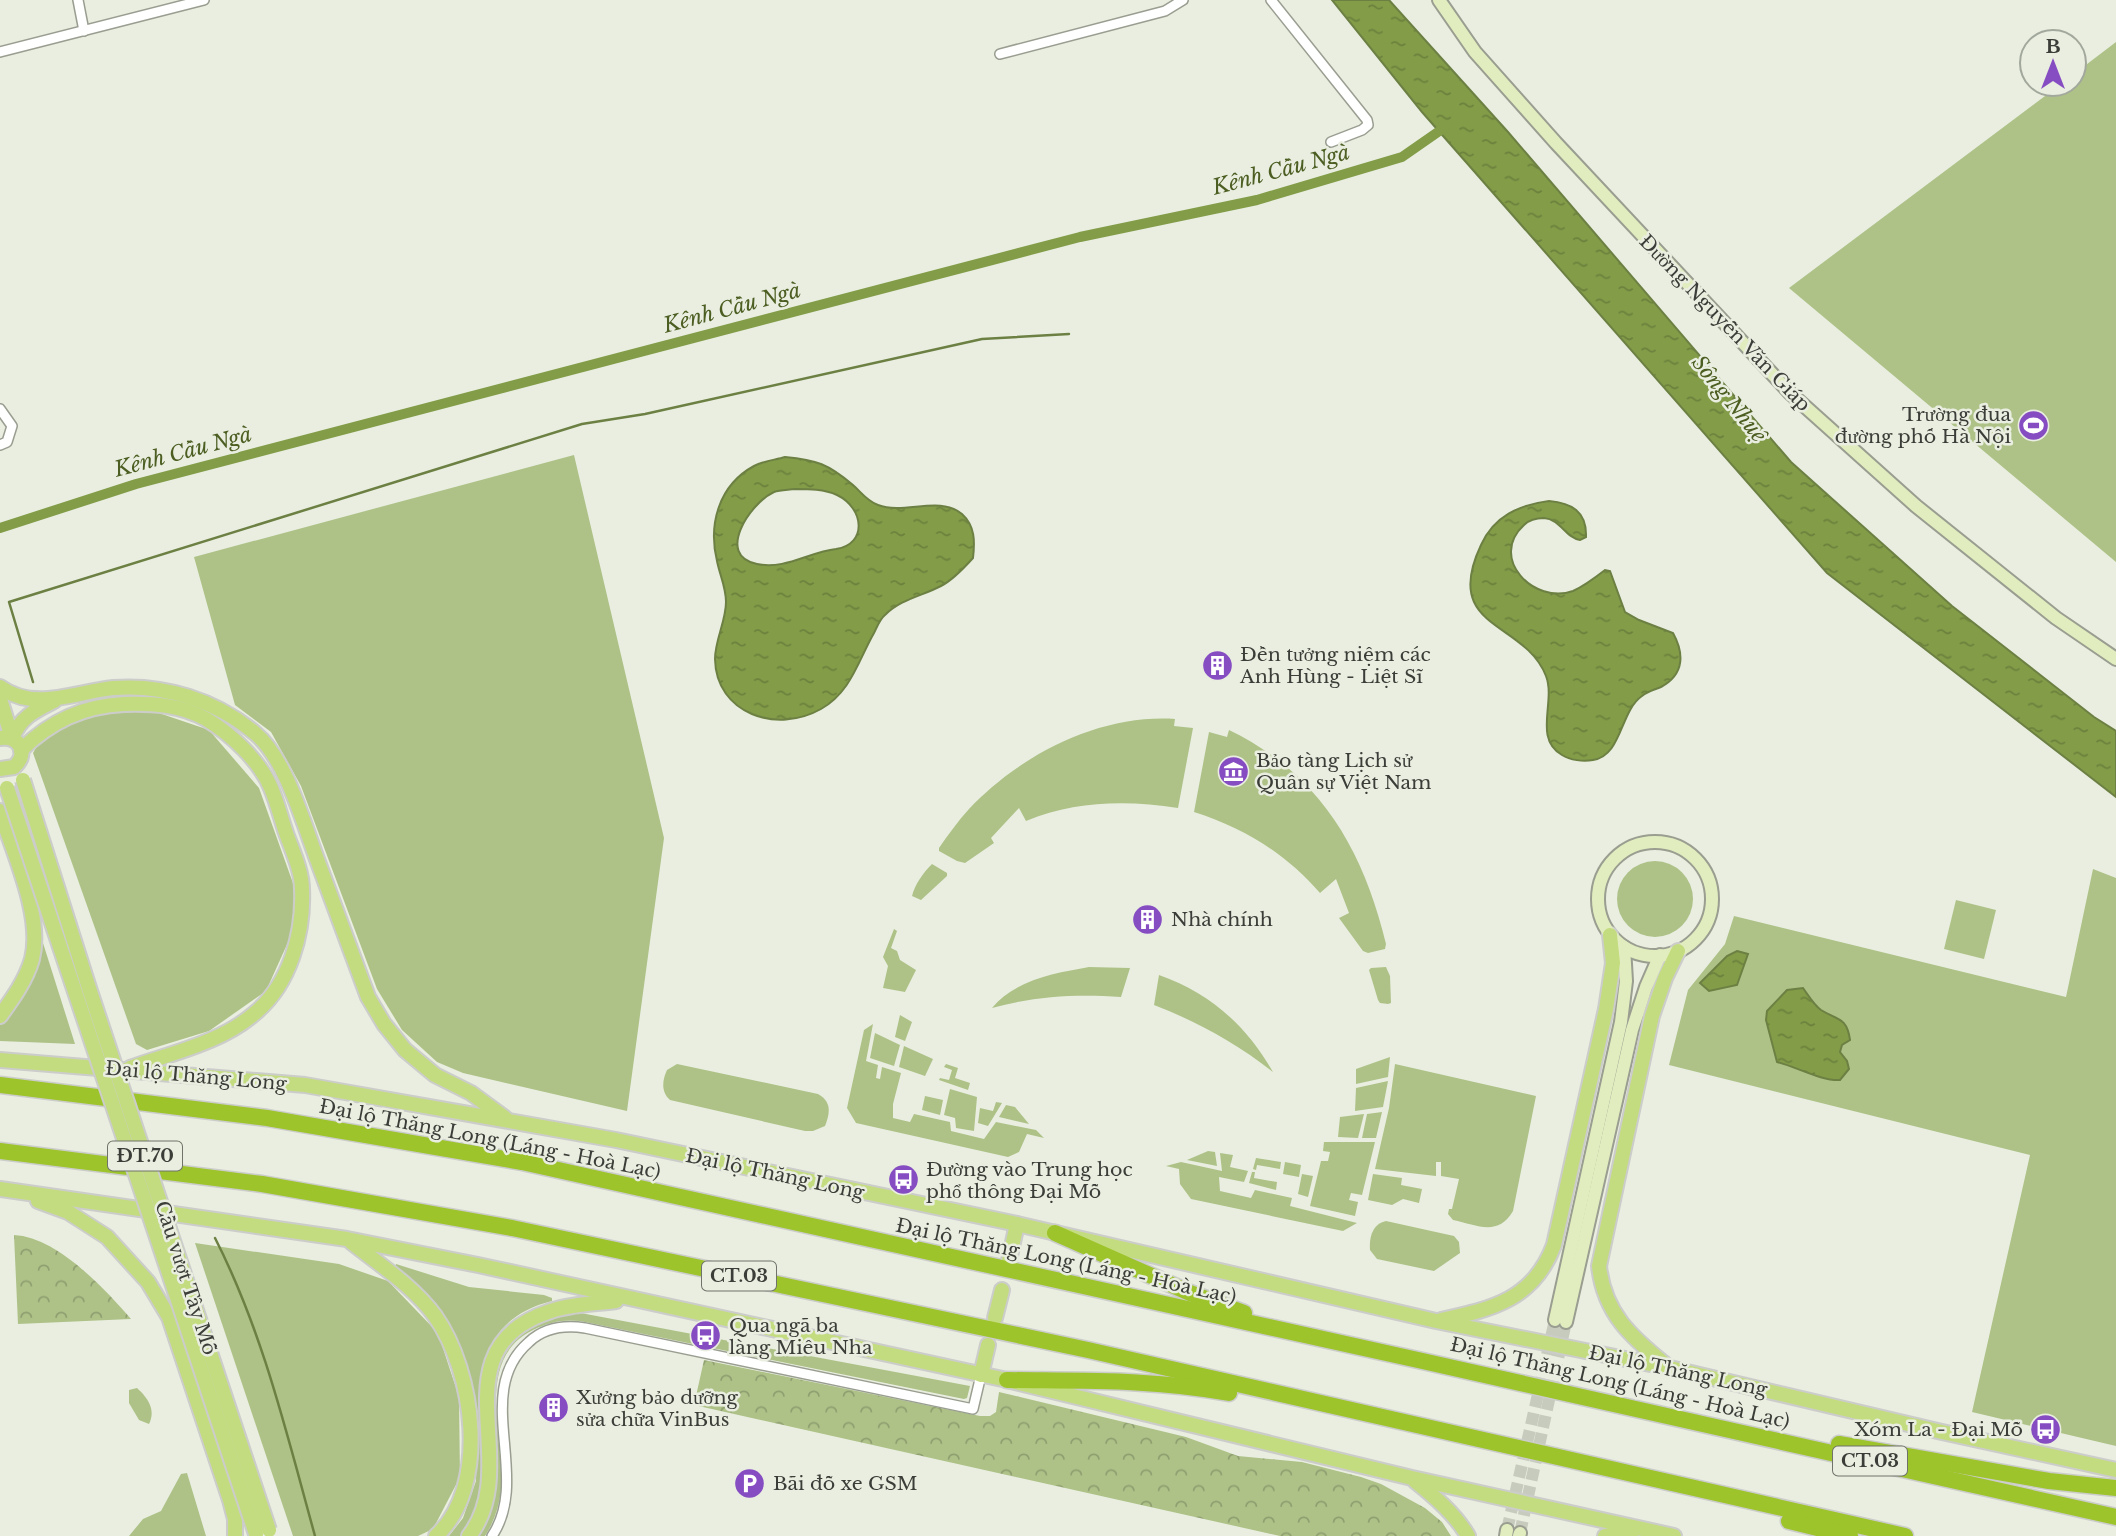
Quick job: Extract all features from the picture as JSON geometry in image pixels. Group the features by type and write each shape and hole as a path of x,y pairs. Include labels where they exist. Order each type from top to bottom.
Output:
{"highway":[{"name":"Đại lộ Thăng Long (Láng - Hoà Lạc)","path":"0,1085 267,1118 522,1162 2116,1517"},
{"name":"CT.03","path":"0,1151 262,1184 512,1228 1088,1350 1905,1536"},
{"path":"1055,1233 1190,1293 1253,1316 1344,1334 1419,1360"},
{"path":"1007,1380 1193,1386 1406,1432 1472,1438"},
{"path":"1623,1406 1699,1414 1824,1442 2049,1481 2116,1488"},
{"path":"1574,1461 1701,1498 1850,1536"}],"main road":[{"path":"0,687 19,698 62,697 146,687 177,692 211,705 257,734 288,780 368,996 384,1024 405,1050 435,1075 471,1093 509,1121"},
{"path":"6,738 26,715 62,697"},
{"name":"ĐT.70","path":"0,699 6,738 20,757 10,769 0,769"},
{"path":"20,757 38,733 75,712 105,705 148,703 177,707 206,719 235,741 254,761 271,786 303,887 301,925 292,959 279,983 257,1012 228,1033 125,1070"},
{"name":"Cầu vượt Tây Mỗ","path":"20,757 23,780 263,1534"},
{"name":"Cầu vượt Tây Mỗ","path":"0,769 263,1534"},
{"path":"0,811 30,904 34,930 33,957 23,982 0,1016"},
{"path":"1436,1321 1474,1313 1511,1299 1534,1280 1550,1257 1606,1009 1613,963 1610,935"},
{"path":"1670,1368 1626,1329 1612,1310 1603,1291 1599,1266 1653,1016 1665,978 1678,951"},
{"name":"Đại lộ Thăng Long","path":"0,1060 305,1085 616,1140 1017,1224 1436,1321 1670,1368 2116,1470"},
{"path":"5,1190 347,1239 1007,1380 1412,1478 1674,1536"},
{"path":"5,1190 68,1212 107,1237 148,1282 169,1317 230,1500 235,1519 235,1536"},
{"path":"1007,1265 1017,1224"},
{"path":"347,1239 425,1304 436,1319 456,1359 468,1411 468,1475 454,1516 436,1536"},
{"path":"995,1318 1002,1290"},
{"path":"470,1536 483,1514 491,1481 487,1382 499,1348 519,1326 544,1313 560,1308 628,1299"},
{"path":"981,1375 988,1345"},
{"path":"1412,1478 1441,1502 1468,1536"},
{"path":"1605,1536 1643,1529"}],"street":[{"path":"78,0 84,32"},
{"path":"0,52 204,0"},
{"path":"1000,54 1165,11 1183,0"},
{"path":"1271,0 1367,120 1368,125 1362,130 1331,142"},
{"name":"Đường Nguyễn Văn Giáp","path":"1439,0 1475,52 1556,143 1790,393 1916,506 2056,618 2116,659"},
{"path":"0,409 12,426 7,442 0,445"},
{"path":"1658,842 1677,846 1693,856 1705,871 1711,889 1711,902 1705,925 1694,940 1678,951 1660,955 1641,954 1624,947 1610,935 1601,918 1597,900 1600,881 1609,864 1622,852 1640,844 1658,842"},
{"path":"1624,947 1626,981 1621,1022 1560,1321 1632,1030 1660,955"},
{"path":"496,1535 506,1483 503,1385 515,1356 528,1342 543,1332 562,1327 584,1328 973,1409 981,1375"}],"green space":[{"name":"Trường đua đường phố Hà Nội","path":"2116,42 2116,562 1789,288 2042,98 2088,98 2088,63"},
{"path":"574,455 664,838 627,1111 463,1073 437,1062 402,1030 377,989 301,786 271,732 235,705 194,557"},
{"path":"153,711 209,730 259,788 294,886 294,929 266,991 209,1031 147,1050 136,1044 33,753 41,739 89,714"},
{"path":"1175,719 1174,726 1193,728 1178,808 1101,804 1063,809 1026,821 1019,808 991,838 994,843 965,863 939,851 957,823 989,789 1037,755 1090,731 1118,723"},
{"path":"1229,730 1261,748 1289,769 1313,792 1333,818 1365,877 1386,944 1385,949 1368,953 1363,951 1339,918 1349,913 1336,879 1320,893 1293,866 1263,844 1230,826 1194,812 1209,732 1227,737"},
{"path":"1655,861 1670,864 1682,872 1690,884 1693,899 1690,914 1682,926 1670,934 1655,937 1640,934 1628,926 1620,914 1617,899 1620,884 1628,872 1640,864"},
{"path":"932,864 947,873 947,876 921,900 912,896 920,879"},
{"path":"2093,869 2116,878 2116,1446 1972,1412 2030,1155 1669,1065 1688,990 1725,944 1734,916 2066,997"},
{"path":"1956,900 1996,910 1984,959 1944,949"},
{"path":"894,929 897,931 891,948 897,951 900,960 916,970 905,992 883,988 888,966 883,957"},
{"path":"43,943 75,1044 0,1041 0,1023 30,983"},
{"path":"1089,967 1130,968 1121,997 1056,997 992,1008 1001,998 1024,984 1049,975"},
{"path":"1386,967 1390,976 1391,1003 1388,1004 1378,1000 1369,970"},
{"path":"1159,975 1195,991 1225,1013 1239,1025 1273,1072 1216,1034 1154,1005"},
{"path":"900,1015 912,1022 905,1041 895,1037"},
{"path":"873,1024 866,1061 878,1065 876,1078 880,1079 882,1067 901,1073 893,1104 893,1118 910,1122 914,1114 950,1122 951,1131 984,1139 996,1122 1036,1130 1044,1138 1027,1134 1019,1152 1008,1157 856,1123 847,1108 864,1030"},
{"path":"875,1033 900,1045 894,1066 870,1058"},
{"path":"904,1046 933,1059 925,1076 899,1067"},
{"path":"1390,1057 1388,1077 1356,1084 1356,1069"},
{"path":"677,1064 818,1094 829,1108 825,1126 805,1131 670,1100 664,1090 664,1078 667,1070"},
{"path":"946,1064 958,1068 955,1078 970,1083 968,1090 939,1080 949,1080 952,1070 944,1067"},
{"path":"1395,1064 1536,1096 1513,1211 1501,1224 1486,1227 1453,1220 1448,1214 1449,1209 1452,1209 1459,1179 1441,1176 1441,1162 1436,1162 1436,1176 1375,1169 1389,1108"},
{"path":"1388,1081 1383,1107 1355,1111 1356,1088"},
{"path":"950,1089 977,1097 974,1131 956,1128 955,1118 944,1115"},
{"path":"925,1096 943,1100 940,1115 922,1110"},
{"path":"996,1102 1002,1103 988,1126 978,1123 980,1108 993,1111"},
{"path":"1006,1105 1015,1107 1029,1124 999,1117"},
{"path":"1382,1112 1376,1138 1362,1138 1367,1114"},
{"path":"1364,1114 1358,1138 1338,1137 1340,1117"},
{"path":"1324,1142 1375,1142 1362,1195 1351,1193 1349,1200 1358,1202 1355,1216 1310,1206 1321,1161 1328,1161 1330,1152 1323,1151"},
{"path":"1208,1151 1215,1152 1217,1166 1187,1160"},
{"path":"1220,1153 1233,1155 1230,1167 1248,1171 1244,1182 1219,1177 1220,1191 1251,1198 1255,1190 1292,1198 1290,1206 1357,1223 1343,1231 1191,1199 1180,1184 1179,1169 1166,1166 1181,1162 1222,1171"},
{"path":"1256,1158 1281,1162 1280,1169 1257,1165 1256,1170 1253,1169"},
{"path":"1285,1162 1301,1165 1299,1177 1283,1174"},
{"path":"1252,1172 1255,1172 1254,1178 1277,1182 1276,1190 1249,1183"},
{"path":"1302,1174 1313,1176 1308,1197 1298,1194"},
{"path":"1373,1174 1402,1178 1401,1185 1422,1189 1419,1203 1403,1199 1392,1205 1368,1200"},
{"path":"1386,1221 1454,1236 1459,1242 1460,1253 1434,1271 1377,1259 1370,1250 1371,1235 1378,1225"},
{"path":"14,1235 47,1245 79,1266 131,1319 18,1324"},
{"path":"195,1243 339,1264 388,1281 438,1333 459,1397 460,1477 433,1529 418,1536 293,1536"},
{"path":"396,1264 469,1287 552,1298 552,1301 522,1313 501,1330 489,1352 482,1377 480,1404 483,1489 481,1499 462,1536 449,1536 463,1518 476,1481 477,1429 466,1366 395,1269"},
{"path":"570,1311 970,1386 967,1398 964,1399 580,1321 550,1323 533,1330 515,1343 503,1360 496,1402 501,1490 491,1525 485,1536 479,1536 493,1501 495,1464 491,1388 499,1360 511,1341 525,1327 538,1320"},
{"path":"704,1360 980,1416 990,1416 996,1412 999,1392 1186,1437 1238,1456 1302,1462 1381,1484 1425,1508 1442,1522 1451,1536 1280,1536 694,1405"},
{"path":"137,1388 150,1404 152,1414 149,1424 139,1420 129,1403 129,1390"},
{"path":"187,1473 206,1536 129,1536 143,1519 161,1511 181,1474"}],"water":[{"name":"Sông Nhuệ","path":"1332,0 1389,0 1508,132 1791,462 1952,606 2094,717 2116,731 2116,797 1827,573 1422,112"},
{"path":"785,457 822,464 878,505 899,508 932,505 953,509 962,514 969,524 974,546 973,558 950,580 898,605 883,617 847,685 831,702 804,716 768,719 737,706 726,694 718,678 715,659 726,602 714,533 719,507 732,484 758,464","holes":["800,489 827,492 846,501 853,508 859,525 853,540 846,546 777,565 757,564 745,559 739,551 738,541 741,529 755,507 774,492"]},
{"path":"1549,501 1571,506 1576,510 1584,521 1586,537 1575,539 1550,519 1538,518 1528,522 1514,538 1511,551 1513,564 1520,576 1531,585 1558,594 1573,591 1605,570 1610,571 1625,612 1673,633 1679,648 1680,663 1675,676 1661,687 1644,694 1635,703 1610,750 1603,757 1593,760 1569,758 1553,748 1547,729 1549,697 1546,676 1535,658 1521,644 1478,609 1471,593 1471,573 1481,545 1493,526 1518,509"},
{"path":"1737,951 1748,954 1737,985 1709,991 1700,983 1727,956"},
{"path":"1803,988 1818,1008 1844,1023 1849,1033 1850,1040 1842,1045 1840,1052 1849,1069 1840,1080 1817,1076 1777,1062 1766,1020 1767,1011 1787,990"}],"waterway":[{"name":"Kênh Cầu Ngà","path":"0,528 136,484 1080,237 1257,200 1402,157 1448,125"},
{"path":"33,682 9,602 582,424 645,414 982,339 1069,334"},
{"path":"215,1238 247,1310 260,1347 315,1536"}],"tunnel":[{"path":"1507,1530 1555,1320"},
{"path":"1520,1533 1566,1322"}],"place":[{"name":"Trường đua đường phố Hà Nội","path":"2034,425"},
{"name":"Đền tưởng niệm các Anh Hùng - Liệt Sĩ","path":"1217,665"},
{"name":"Bảo tàng Lịch sử Quân sự Việt Nam","path":"1233,771"},
{"name":"Nhà chính","path":"1148,919"},
{"name":"Đường vào Trung học phổ thông Đại Mỗ","path":"903,1180"},
{"name":"Qua ngã ba làng Miêu Nha","path":"706,1336"},
{"name":"Xưởng bảo dưỡng sửa chữa VinBus","path":"553,1408"},
{"name":"Xóm La - Đại Mỗ","path":"2046,1429"},
{"name":"Bãi đỗ xe GSM","path":"750,1483"}]}
